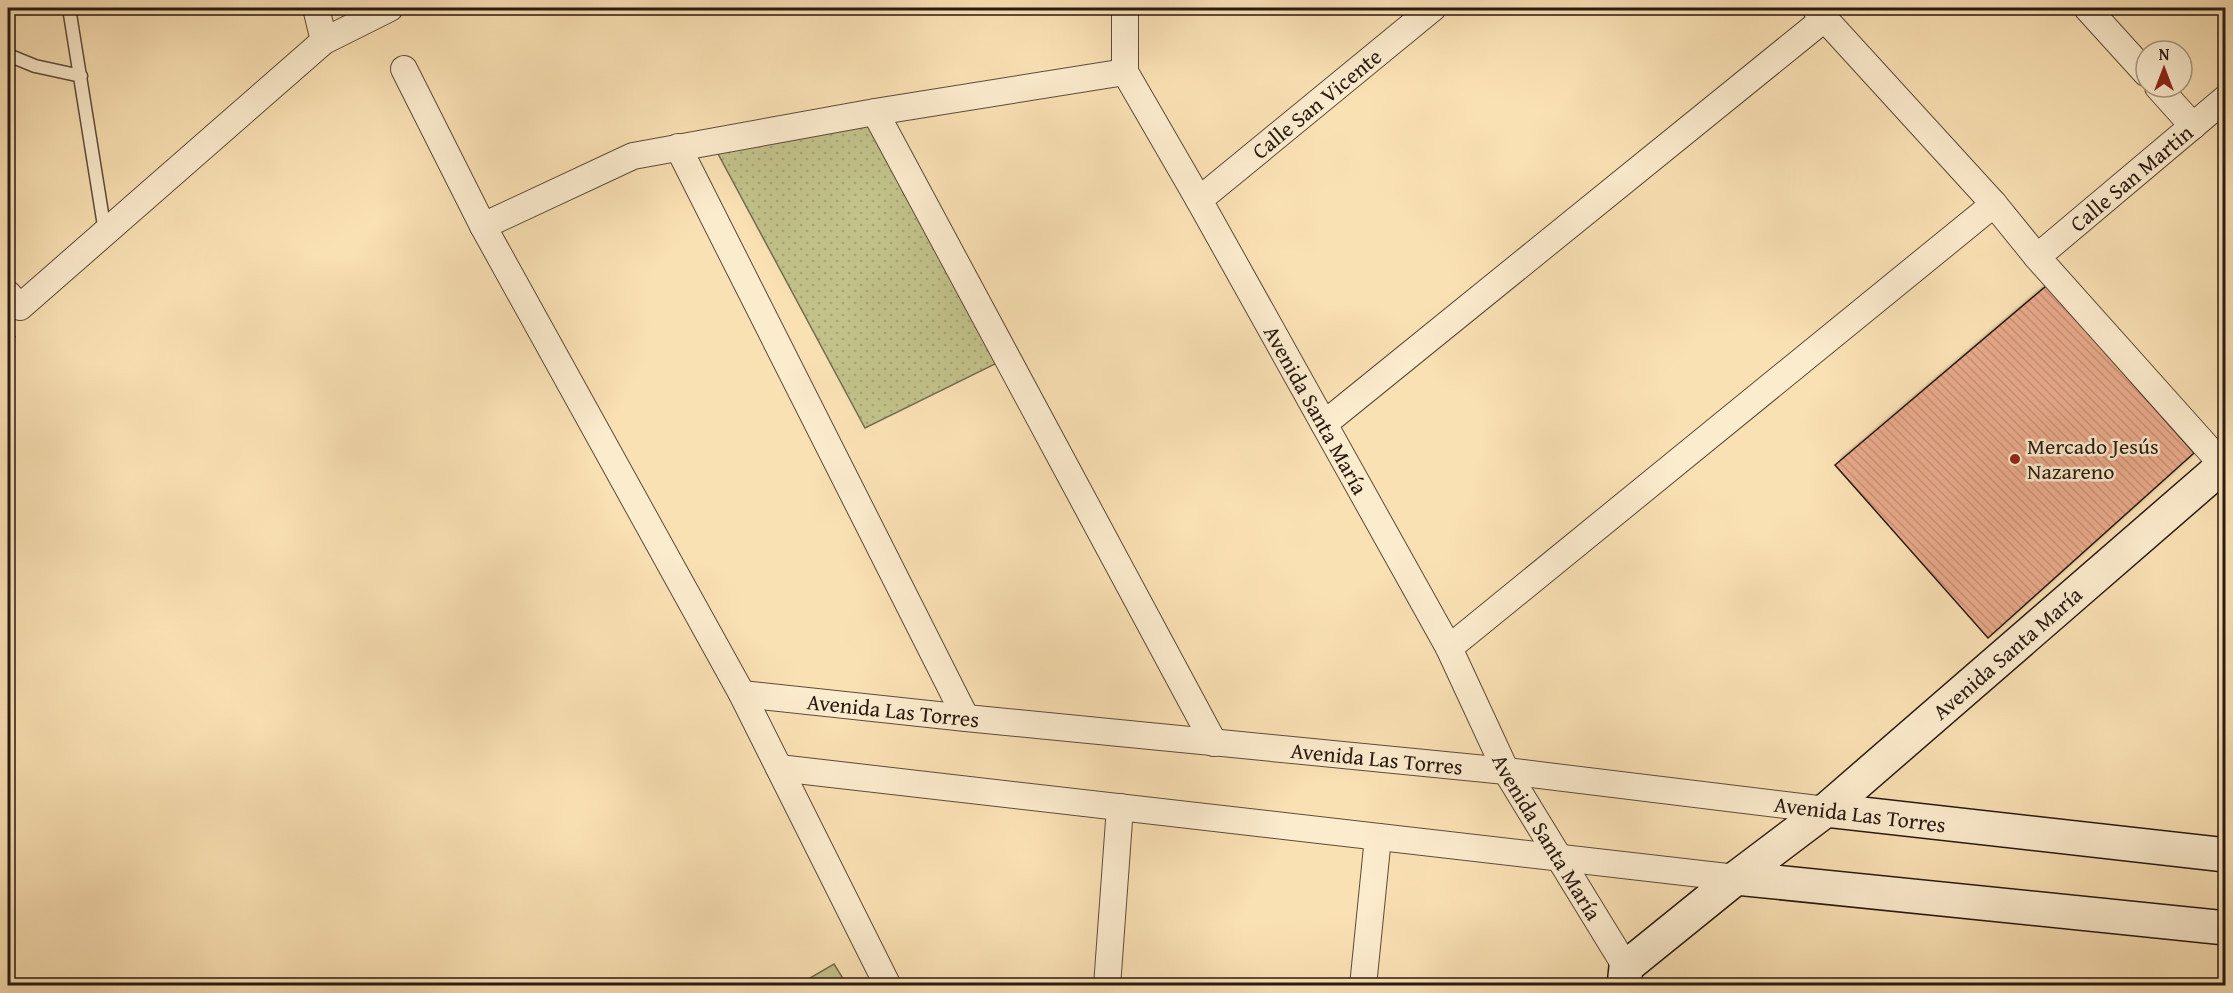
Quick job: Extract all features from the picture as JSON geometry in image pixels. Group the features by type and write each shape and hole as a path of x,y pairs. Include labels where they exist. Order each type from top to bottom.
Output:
{"street":[{"path":"316,8 324,41"},
{"path":"8,294 20,307 324,41 390,8"},
{"path":"483,226 633,156 874,112 1125,72 1125,8"},
{"name":"Calle San Vicente","path":"1199,200 1433,8"},
{"path":"2087,8 2134,60"},
{"path":"1324,424 1820,13 1994,204 2037,256 2224,464"},
{"path":"404,69 483,226 742,694 888,986"},
{"name":"Avenida Santa María","path":"1125,72 1449,648 1506,771 1559,857 1625,976 1736,878 1826,810 2224,464"},
{"name":"Calle San Martin","path":"2037,256 2226,98"},
{"path":"2169,99 2193,126"},
{"path":"874,112 1214,743"},
{"path":"678,147 966,718"},
{"path":"1449,648 1994,204"},
{"name":"Avenida Las Torres","path":"742,694 1506,771 2226,855"},
{"path":"779,768 1736,878 2226,928"},
{"path":"1107,986 1120,807"},
{"path":"1363,986 1378,837"}],"lane":[{"path":"69,8 105,232"},
{"path":"8,55 35,66 81,76"}],"green space":[{"path":"869,125 997,363 865,428 716,150"},
{"path":"834,964 847,985 798,985"}],"building":[{"name":"Mercado Jesús Nazareno","path":"2046,286 2194,453 1988,638 1835,465"}],"place":[{"name":"Mercado Jesús Nazareno","path":"2015,459"}]}
